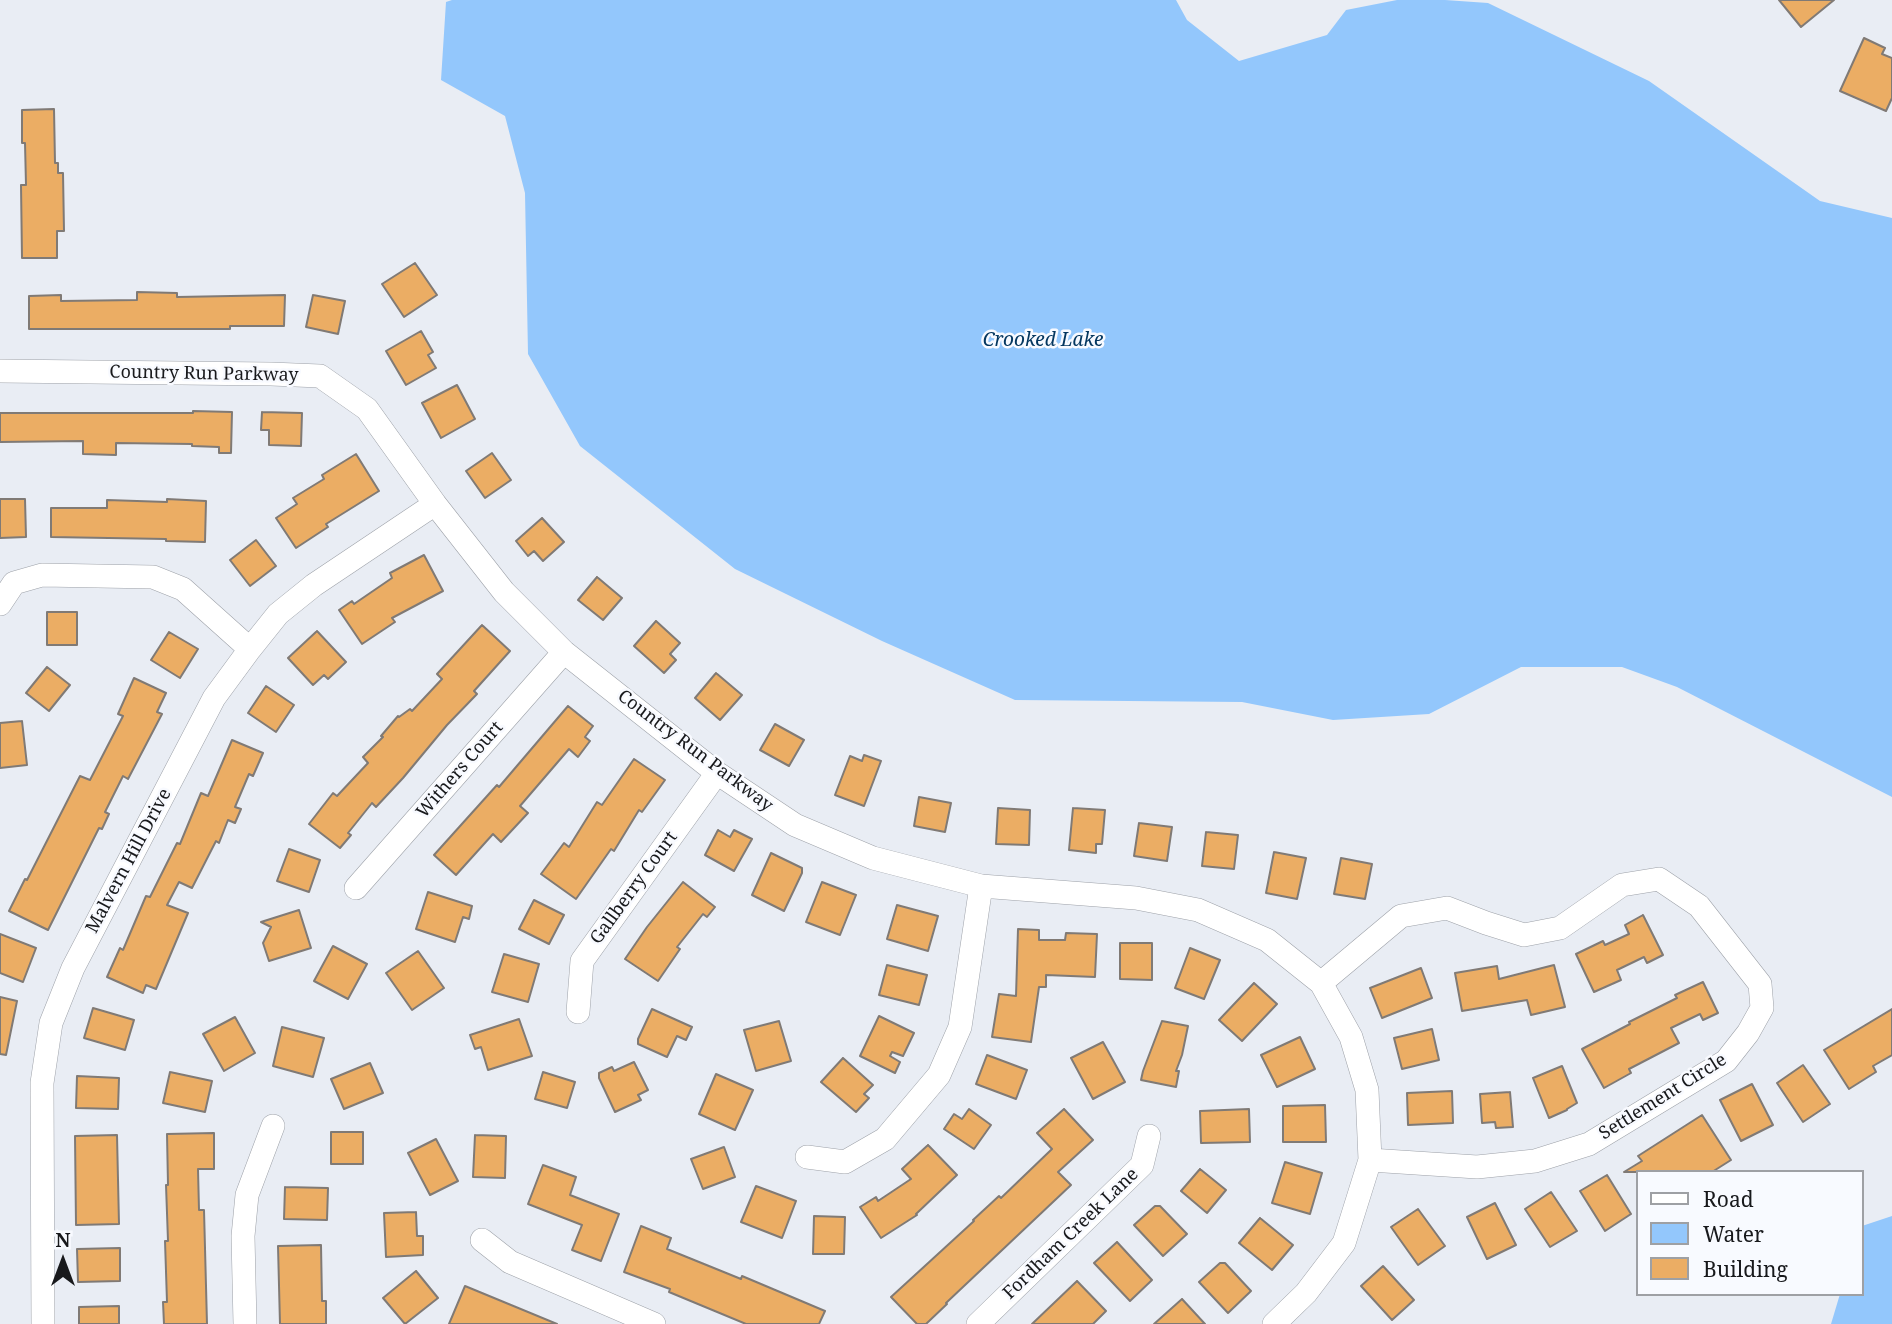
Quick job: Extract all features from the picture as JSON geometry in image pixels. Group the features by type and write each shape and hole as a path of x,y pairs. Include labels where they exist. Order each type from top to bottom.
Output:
{"street":[{"name":"Country Run Parkway","path":"0,372 320,376 367,409 435,504 504,592 564,652 717,773 795,825 873,858 981,886 1136,898 1198,910 1267,940 1321,983 1351,1037 1367,1090 1370,1160 1344,1243 1307,1293 1274,1324"},
{"name":"Malvern Hill Drive","path":"43,1324 42,1083 51,1023 73,968 214,698 250,649 278,614 314,585 435,504"},
{"path":"0,604 14,583 42,575 153,577 183,589 250,649"},
{"name":"Withers Court","path":"356,888 564,652"},
{"name":"Gallberry Court","path":"578,1012 582,961 717,773"},
{"name":"Settlement Circle","path":"1321,983 1401,916 1447,908 1524,935 1560,928 1622,885 1659,879 1699,906 1760,984 1762,1008 1726,1061 1589,1143 1535,1161 1477,1167 1370,1160"},
{"path":"807,1157 845,1162 886,1139 939,1075 960,1027 981,886"},
{"path":"245,1324 243,1236 247,1195 273,1126"},
{"name":"Fordham Creek Lane","path":"978,1324 1142,1166 1149,1136"},
{"path":"482,1240 510,1262 653,1324"}],"water":[{"name":"Crooked Lake","path":"1176,0 1187,20 1239,61 1327,35 1346,10 1397,0 1445,0 1488,3 1649,81 1820,201 1892,218 1892,797 1677,687 1622,667 1521,667 1429,714 1333,720 1242,702 1015,700 882,641 735,569 580,446 528,354 525,193 505,116 441,80 446,2"},
{"path":"1892,1216 1892,1324 1831,1324 1839,1296 1864,1296 1864,1225"}],"building":[{"path":"1779,0 1834,0 1801,27"},
{"path":"1864,38 1885,48 1882,54 1892,58 1892,98 1886,111 1840,91"},
{"path":"54,109 55,163 58,163 58,173 63,173 64,231 57,231 57,258 22,258 21,185 26,185 22,110"},
{"path":"415,263 437,295 404,317 382,284"},
{"path":"137,292 177,293 177,297 285,295 284,326 230,326 230,329 29,329 29,296 61,295 61,301 137,300"},
{"path":"313,295 345,301 338,334 306,327"},
{"path":"421,331 433,352 428,355 436,368 406,385 386,351"},
{"path":"457,385 475,419 441,438 422,403"},
{"path":"232,412 231,453 219,453 219,447 192,444 116,443 116,455 83,454 83,441 0,442 0,413"},
{"path":"262,412 302,413 301,446 269,445 269,430 261,430"},
{"path":"492,453 511,480 485,498 466,471"},
{"path":"356,454 379,491 326,524 328,527 296,548 276,518 297,504 293,498 324,479 322,475"},
{"path":"0,499 25,499 26,537 0,538"},
{"path":"167,499 206,501 205,542 51,537 51,508 107,508 107,500 167,502"},
{"path":"542,518 564,542 543,561 534,551 528,556 516,541"},
{"path":"256,540 276,566 250,586 230,560"},
{"path":"424,555 443,591 392,618 395,622 362,644 339,610 352,601 354,604 392,578 390,573"},
{"path":"597,577 622,598 603,620 578,600"},
{"path":"47,612 77,612 77,645 47,645"},
{"path":"656,621 680,643 670,654 676,660 664,673 634,646"},
{"path":"482,625 510,651 474,691 477,694 403,778 376,807 372,803 348,833 351,835 340,848 309,824 333,793 337,796 368,763 363,757 383,737 381,736 398,716 410,709 412,711 442,679 437,674"},
{"path":"317,631 346,662 328,679 324,675 313,685 288,658"},
{"path":"169,632 198,649 180,678 151,660"},
{"path":"47,667 70,685 49,711 26,693"},
{"path":"716,673 742,695 720,720 695,698"},
{"path":"134,678 166,693 157,712 162,714 128,779 123,776 105,812 109,814 102,829 99,828 48,930 9,911 80,776 90,780 123,716 118,714"},
{"path":"266,686 294,705 276,732 248,713"},
{"path":"568,706 593,726 585,737 590,741 578,757 569,749 520,806 528,813 501,842 493,834 456,875 434,855 497,785 499,787"},
{"path":"22,721 27,765 0,768 0,723"},
{"path":"775,724 804,740 789,766 760,750"},
{"path":"232,740 263,753 253,776 249,774 235,807 241,809 235,823 228,820 219,843 216,841 192,888 179,882 167,905 188,913 156,989 146,985 143,993 107,977 120,948 123,950 146,896 150,897 177,843 180,844 201,793 208,796"},
{"path":"864,755 881,761 864,806 835,795 850,756 862,761"},
{"path":"634,759 665,780 642,812 639,810 614,851 611,849 576,899 541,874 564,843 569,847 597,802 602,805"},
{"path":"919,797 951,803 945,832 914,826"},
{"path":"998,808 1030,810 1029,845 996,844"},
{"path":"1073,808 1105,810 1102,844 1096,844 1096,853 1069,850"},
{"path":"1139,823 1172,827 1167,861 1134,856"},
{"path":"718,830 730,837 734,830 752,839 734,871 705,855"},
{"path":"1206,832 1238,835 1234,869 1202,866"},
{"path":"289,849 320,860 309,892 277,881"},
{"path":"1274,852 1306,858 1297,899 1266,893"},
{"path":"771,853 802,868 784,911 752,895"},
{"path":"1341,858 1372,864 1365,899 1334,894"},
{"path":"683,882 715,907 707,917 703,914 677,947 680,949 658,981 625,959"},
{"path":"822,882 856,895 840,935 806,922"},
{"path":"428,892 472,906 469,919 463,917 455,942 416,929"},
{"path":"534,900 564,915 549,944 519,929"},
{"path":"897,905 938,916 928,951 887,939"},
{"path":"299,910 311,948 269,961 263,943 271,927 261,922"},
{"path":"1643,915 1663,955 1647,963 1644,957 1617,970 1621,980 1594,992 1576,954 1603,941 1605,945 1629,934 1625,925"},
{"path":"1018,929 1039,930 1039,940 1065,940 1066,933 1097,934 1095,977 1046,975 1046,987 1039,987 1031,1042 992,1037 999,994 1016,996"},
{"path":"0,934 36,948 23,982 0,973"},
{"path":"1120,943 1152,943 1152,980 1120,979"},
{"path":"333,946 367,964 348,999 314,981"},
{"path":"1190,948 1220,960 1204,999 1175,988"},
{"path":"418,951 444,988 412,1010 386,973"},
{"path":"504,954 539,964 528,1002 492,992"},
{"path":"887,965 927,975 919,1005 879,995"},
{"path":"1554,965 1565,1007 1531,1015 1527,1000 1462,1011 1455,973 1497,966 1499,979"},
{"path":"1421,968 1432,998 1382,1018 1370,988"},
{"path":"1703,982 1718,1013 1703,1020 1700,1014 1671,1028 1679,1043 1629,1069 1631,1073 1604,1088 1582,1049 1677,998 1675,995"},
{"path":"1254,983 1277,1004 1242,1041 1219,1020"},
{"path":"0,997 17,1001 6,1055 0,1054"},
{"path":"93,1008 134,1020 125,1050 84,1038"},
{"path":"652,1009 692,1027 686,1040 677,1036 667,1057 638,1044"},
{"path":"1892,1009 1892,1055 1873,1066 1876,1072 1849,1089 1824,1050"},
{"path":"879,1016 914,1033 903,1056 892,1052 890,1056 900,1062 895,1073 860,1056"},
{"path":"235,1017 255,1053 224,1071 203,1034"},
{"path":"519,1019 532,1056 488,1070 481,1047 475,1049 470,1035"},
{"path":"779,1021 791,1061 756,1071 744,1030"},
{"path":"1162,1021 1188,1026 1176,1071 1179,1071 1176,1087 1141,1080"},
{"path":"282,1027 324,1038 313,1077 273,1066"},
{"path":"1432,1029 1439,1060 1402,1069 1394,1038"},
{"path":"1300,1037 1315,1069 1277,1087 1261,1055"},
{"path":"1103,1042 1125,1082 1093,1099 1071,1058"},
{"path":"987,1055 1027,1070 1016,1099 976,1084"},
{"path":"843,1058 873,1085 864,1094 869,1098 856,1112 821,1082"},
{"path":"634,1062 648,1090 638,1095 641,1100 615,1112 599,1073 612,1067 614,1071"},
{"path":"370,1063 383,1093 344,1109 331,1079"},
{"path":"1803,1065 1830,1104 1803,1122 1777,1083"},
{"path":"1562,1066 1577,1103 1549,1118 1533,1078"},
{"path":"170,1072 212,1081 205,1112 163,1103"},
{"path":"543,1072 575,1082 567,1108 535,1099"},
{"path":"716,1074 753,1090 735,1130 699,1114"},
{"path":"77,1076 119,1078 118,1109 76,1108"},
{"path":"1752,1084 1773,1125 1741,1141 1720,1100"},
{"path":"1452,1091 1453,1123 1408,1125 1407,1093"},
{"path":"1510,1092 1513,1127 1496,1128 1495,1122 1482,1123 1480,1094"},
{"path":"1325,1105 1326,1142 1283,1142 1283,1106"},
{"path":"969,1109 991,1125 974,1149 944,1129 954,1114 962,1119"},
{"path":"1064,1109 1093,1140 1058,1172 1071,1185 926,1324 917,1324 891,1297 1052,1149 1037,1133"},
{"path":"1249,1109 1250,1142 1201,1143 1200,1111"},
{"path":"1702,1115 1731,1160 1715,1170 1624,1172 1642,1161 1638,1156"},
{"path":"331,1132 363,1132 363,1164 331,1164"},
{"path":"214,1133 214,1169 198,1169 199,1210 204,1210 207,1324 164,1324 163,1302 167,1302 165,1241 168,1241 167,1134"},
{"path":"117,1135 119,1224 76,1225 75,1136"},
{"path":"475,1135 506,1136 505,1178 473,1177"},
{"path":"436,1139 458,1181 430,1195 408,1153"},
{"path":"928,1145 957,1175 917,1215 881,1238 860,1207 876,1197 878,1201 911,1179 902,1169"},
{"path":"724,1147 735,1177 703,1189 691,1159"},
{"path":"1285,1162 1322,1173 1310,1214 1272,1203"},
{"path":"543,1165 576,1177 570,1195 619,1214 601,1261 572,1250 582,1225 528,1204"},
{"path":"1200,1169 1226,1190 1207,1213 1181,1191"},
{"path":"1607,1175 1631,1214 1605,1231 1580,1191"},
{"path":"756,1186 796,1201 782,1238 741,1222"},
{"path":"285,1187 328,1188 327,1220 284,1219"},
{"path":"1551,1192 1577,1231 1550,1247 1525,1209"},
{"path":"1495,1203 1516,1245 1487,1259 1467,1217"},
{"path":"1155,1206 1160,1206 1187,1234 1163,1256 1134,1225"},
{"path":"1418,1209 1445,1246 1418,1265 1391,1227"},
{"path":"416,1212 417,1236 423,1236 423,1255 386,1257 384,1213"},
{"path":"814,1216 845,1217 844,1254 813,1254"},
{"path":"1260,1218 1293,1245 1272,1270 1239,1243"},
{"path":"641,1226 671,1238 667,1249 741,1279 742,1276 825,1311 819,1324 746,1324 669,1292 670,1289 624,1272"},
{"path":"1117,1242 1152,1280 1130,1301 1094,1263"},
{"path":"321,1245 322,1301 326,1301 326,1324 280,1324 278,1246"},
{"path":"120,1248 120,1281 78,1282 77,1249"},
{"path":"1220,1263 1225,1263 1251,1291 1228,1313 1199,1282"},
{"path":"1383,1266 1414,1300 1392,1320 1361,1286"},
{"path":"416,1271 438,1298 405,1324 383,1298"},
{"path":"1077,1281 1106,1311 1093,1324 1032,1324"},
{"path":"465,1286 557,1324 449,1324"},
{"path":"1182,1299 1205,1324 1154,1324"},
{"path":"119,1306 119,1324 79,1324 79,1307"}]}
